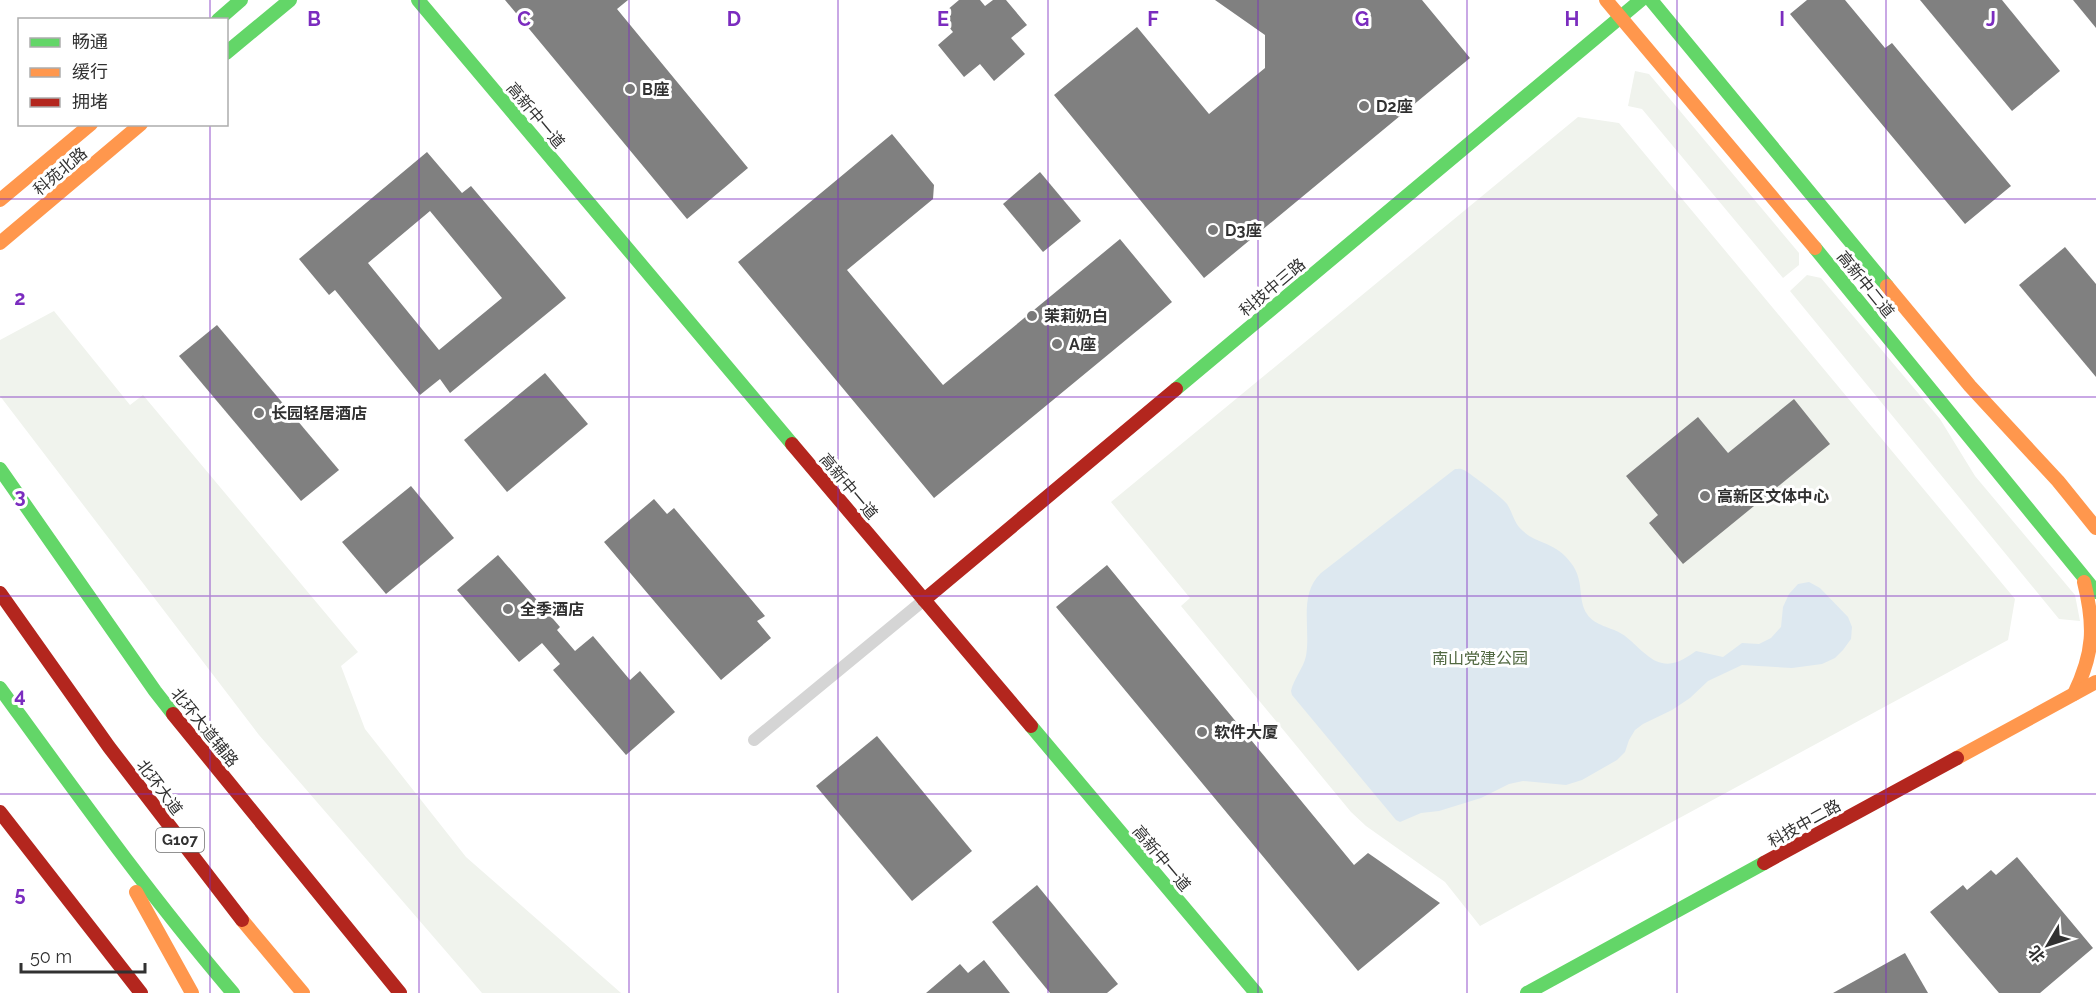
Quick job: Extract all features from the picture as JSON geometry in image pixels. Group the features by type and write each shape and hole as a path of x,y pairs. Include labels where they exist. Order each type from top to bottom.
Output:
{"main road":[{"path":"220,18 241,0"},
{"path":"228,51 290,0"},
{"name":"高新中一道","path":"418,0 1256,993"},
{"name":"高新中二道","path":"1606,0 1823,257 2096,592"},
{"name":"科技中三路","path":"924,600 1641,0"},
{"name":"高新中二道","path":"1651,0 1970,386 2058,482 2096,528"},
{"name":"科苑北路","path":"0,200 89,126"},
{"name":"科苑北路","path":"0,243 139,126"},
{"name":"北环大道辅路","path":"0,469 155,691 400,993"},
{"path":"2073,694 2090,662 2093,643 2093,622 2089,599 2081,574"},
{"name":"北环大道","path":"0,593 62,684 156,810 303,993"},
{"name":"科技中二路","path":"1527,993 2096,682"},
{"path":"0,688 94,817 203,958 233,993"},
{"path":"2073,694 2096,693"},
{"path":"0,812 141,993"},
{"path":"94,817 192,993"}],"street":[{"path":"754,740 924,600"}],"green space":[{"path":"1635,71 1649,74 1799,253 1799,265 1783,278 1642,109 1628,106"},
{"name":"南山党建公园","path":"1578,117 1619,123 2015,599 2008,640 1480,926 1445,882 1366,826 1351,812 1181,606 1190,598 1111,502"},
{"path":"1807,275 1821,278 1940,419 1975,476 2075,595 2080,621 2059,619 1790,291"},
{"path":"54,311 130,405 143,395 358,652 341,666 365,729 466,857 621,993 482,993 259,735 0,396 0,340"}],"shaded area":[{"path":"1455,469 1468,472 1487,486 1509,507 1523,531 1565,556 1578,576 1582,602 1590,618 1622,634 1646,655 1657,661 1667,664 1676,662 1696,651 1723,657 1742,643 1759,644 1771,638 1781,627 1783,607 1789,594 1798,584 1809,582 1820,588 1848,617 1852,627 1851,639 1835,658 1822,664 1792,668 1742,665 1708,681 1690,698 1635,730 1625,752 1617,760 1582,780 1566,785 1523,781 1509,784 1481,798 1439,811 1421,813 1400,822 1291,691 1306,656 1307,602 1314,582 1321,573"}],"building":[{"name":"B座","path":"505,0 628,0 617,9 748,168 687,219"},
{"path":"959,0 980,0 985,6 993,0 1006,0 1027,25 1011,38 1025,54 994,81 980,64 964,77 938,45 953,32 940,16"},
{"path":"1215,0 1422,0 1470,58 1204,278 1054,95 1137,27 1209,114 1265,68 1265,35"},
{"path":"1807,0 1845,0 1885,48 1892,43 2011,186 1965,224 1790,14"},
{"path":"1920,0 2002,0 2060,71 2012,111"},
{"path":"2073,0 2096,0 2096,28"},
{"name":"A座","path":"892,134 934,185 933,199 847,270 943,385 1120,239 1172,302 934,498 738,262"},
{"path":"427,152 462,193 471,186 566,298 450,393 440,379 420,395 335,290 329,295 299,259","holes":["430,211 502,298 439,350 368,263"]},
{"path":"1040,172 1081,221 1043,252 1003,204"},
{"path":"2065,247 2096,284 2096,377 2019,285"},
{"name":"长园轻居酒店","path":"217,325 339,470 301,501 179,356"},
{"path":"545,373 588,424 507,492 464,440"},
{"name":"高新区文体中心","path":"1794,399 1830,444 1683,564 1649,523 1658,515 1626,476 1698,417 1728,453"},
{"path":"411,486 454,538 386,594 342,542"},
{"path":"654,499 667,514 674,508 765,616 757,621 771,638 721,680 604,542"},
{"path":"498,555 560,627 557,630 575,651 593,636 630,680 640,671 675,712 626,755 553,670 560,664 542,643 519,662 457,590"},
{"name":"软件大厦","path":"1107,565 1354,865 1368,853 1440,903 1358,971 1056,607"},
{"path":"877,736 972,851 912,901 816,786"},
{"path":"2017,857 2093,948 2040,993 1999,993 1930,912 1963,885 1967,890 1991,870 1996,875"},
{"path":"1037,885 1118,984 1107,993 1050,993 992,922"},
{"path":"1905,953 1928,993 1833,993"},
{"path":"984,960 1010,993 926,993 960,964 968,973"}],"traffic: fast":[{"path":"220,18 241,0"},
{"path":"228,51 290,0"},
{"path":"418,0 792,444"},
{"path":"1176,389 1641,0"},
{"path":"1651,0 1887,286"},
{"path":"1815,248 2096,592"},
{"path":"0,469 173,714"},
{"path":"0,688 143,881 233,993"},
{"path":"1031,726 1256,993"},
{"path":"1527,993 1764,863"}],"traffic: slow":[{"path":"1606,0 1815,248"},
{"path":"0,200 89,126"},
{"path":"0,243 139,126"},
{"path":"1887,286 1970,386 2058,481 2096,528"},
{"path":"2074,694 2086,665 2091,639 2090,612 2084,582"},
{"path":"1957,758 2096,682"},
{"path":"136,892 192,993"},
{"path":"242,920 303,993"}],"traffic: jam":[{"path":"924,600 1176,389"},
{"path":"792,444 1031,726"},
{"path":"0,593 109,747 242,920"},
{"path":"173,714 400,993"},
{"path":"1764,863 1957,758"},
{"path":"0,812 141,993"}],"place":[{"name":"B座","path":"630,89"},
{"name":"D2座","path":"1364,106"},
{"name":"D3座","path":"1213,230"},
{"name":"茉莉奶白","path":"1032,316"},
{"name":"A座","path":"1057,344"},
{"name":"长园轻居酒店","path":"259,413"},
{"name":"高新区文体中心","path":"1705,496"},
{"name":"全季酒店","path":"508,609"},
{"name":"软件大厦","path":"1202,732"}]}
